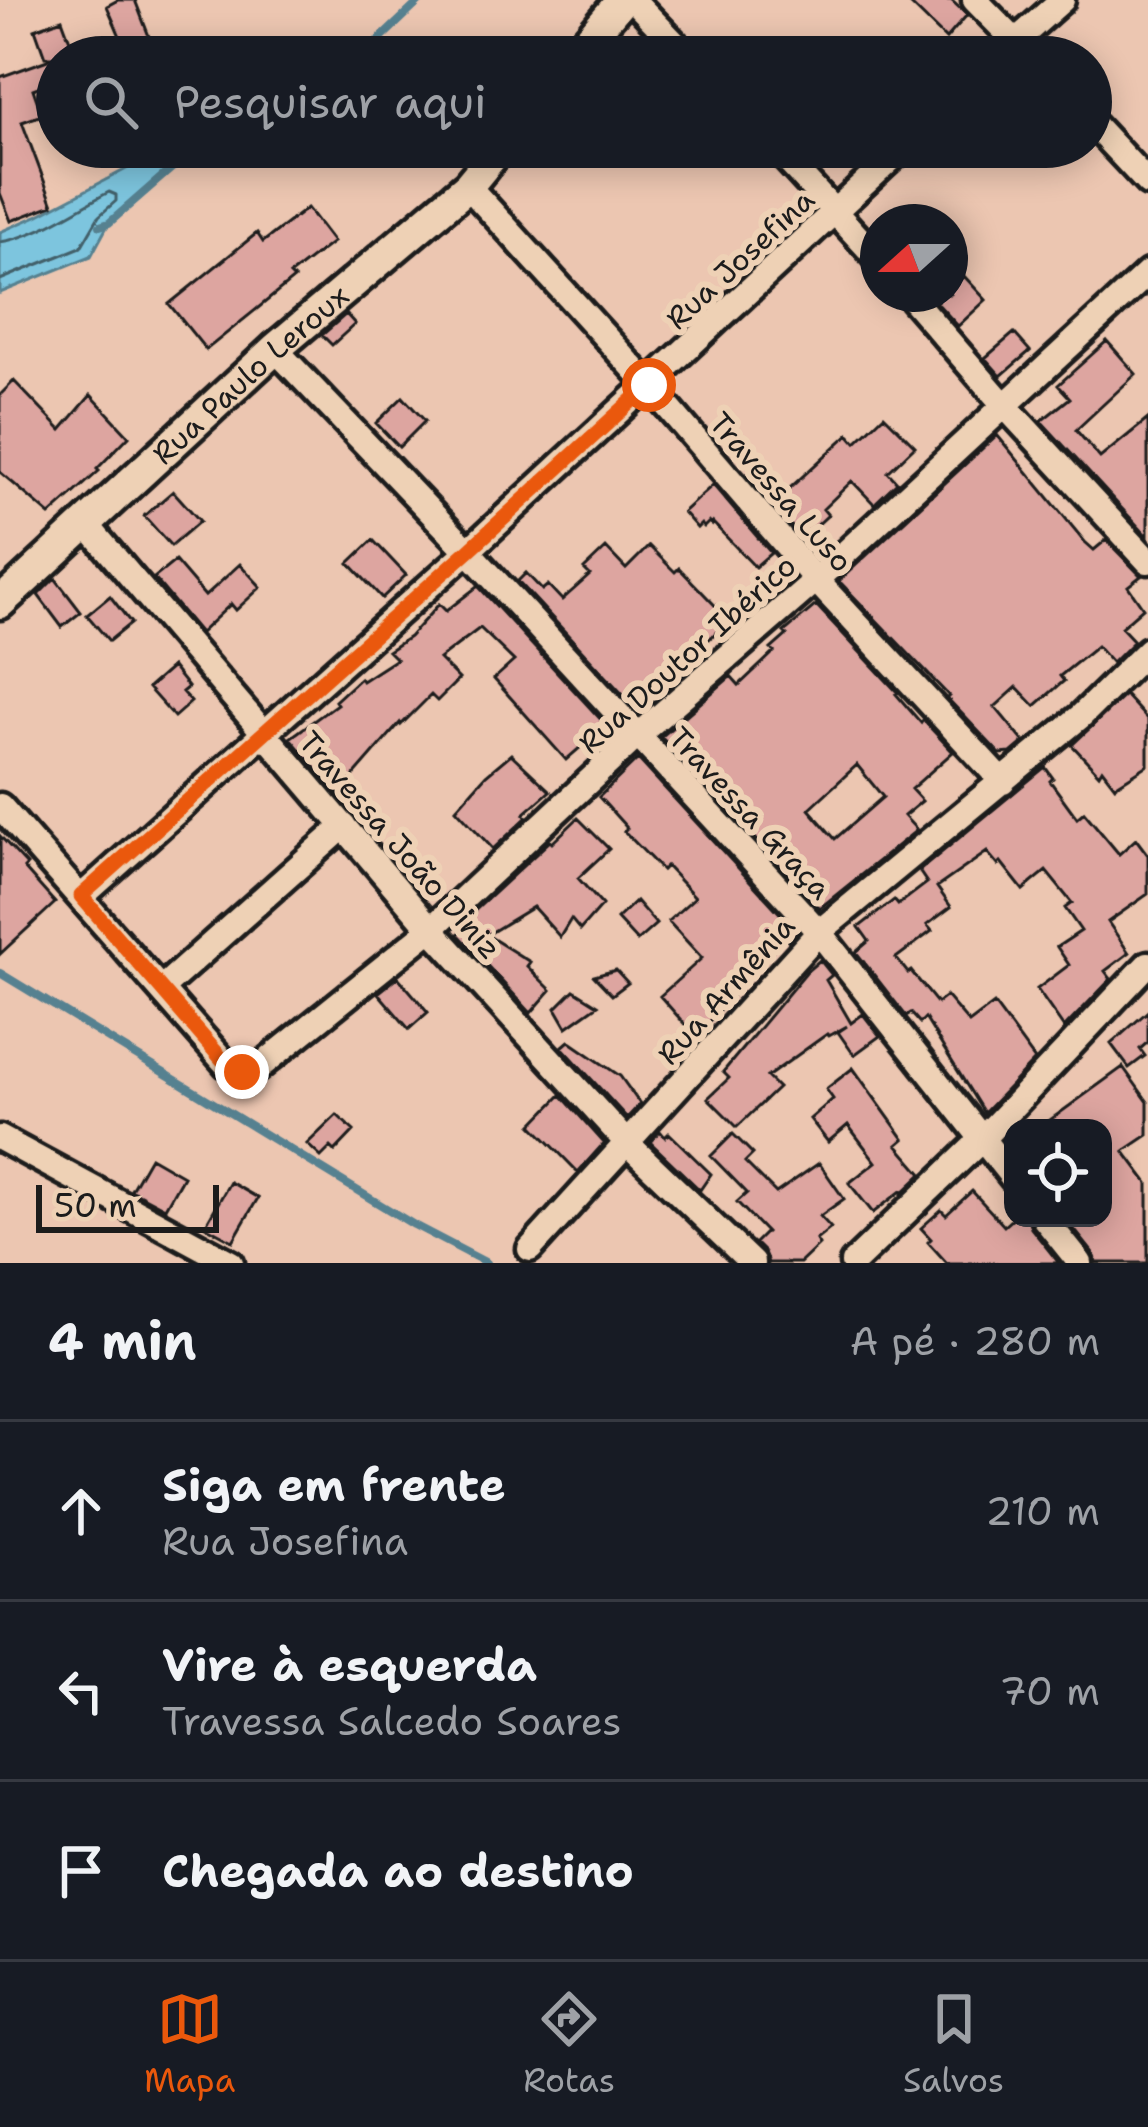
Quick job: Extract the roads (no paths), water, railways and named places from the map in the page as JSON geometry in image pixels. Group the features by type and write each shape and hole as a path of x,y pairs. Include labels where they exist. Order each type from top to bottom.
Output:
{"street":[{"path":"592,36 622,0"},
{"path":"633,0 668,36"},
{"path":"974,0 1002,36"},
{"path":"1029,36 1062,0"},
{"path":"1112,144 1148,183"},
{"name":"Rua Paulo Leroux","path":"0,603 275,349 468,186 483,168"},
{"path":"795,168 860,238"},
{"name":"Rua Josefina","path":"81,896 468,551 882,168"},
{"name":"Travessa Luso","path":"468,186 649,385 816,580 1003,782"},
{"name":"Rua Doutor Ibérico","path":"160,989 227,1065 242,1072 257,1069 431,929 1148,273"},
{"path":"924,312 1148,562"},
{"name":"Travessa Graça","path":"275,349 819,932 1004,1167"},
{"name":"Travessa João Diniz","path":"87,525 431,929 628,1144 752,1263"},
{"name":"Rua Armênia","path":"530,1250 819,932 1081,716 1148,650"},
{"path":"0,806 160,989 344,826"},
{"path":"853,1263 982,1139 1148,964"},
{"path":"0,1138 231,1263"},
{"path":"1051,1227 1080,1263"}],"water":[{"path":"128,168 172,168 109,223 91,256 0,293 0,232"}],"waterway":[{"path":"383,36 421,0"},
{"path":"100,226 172,168"},
{"path":"0,973 414,1225 487,1263"}]}
